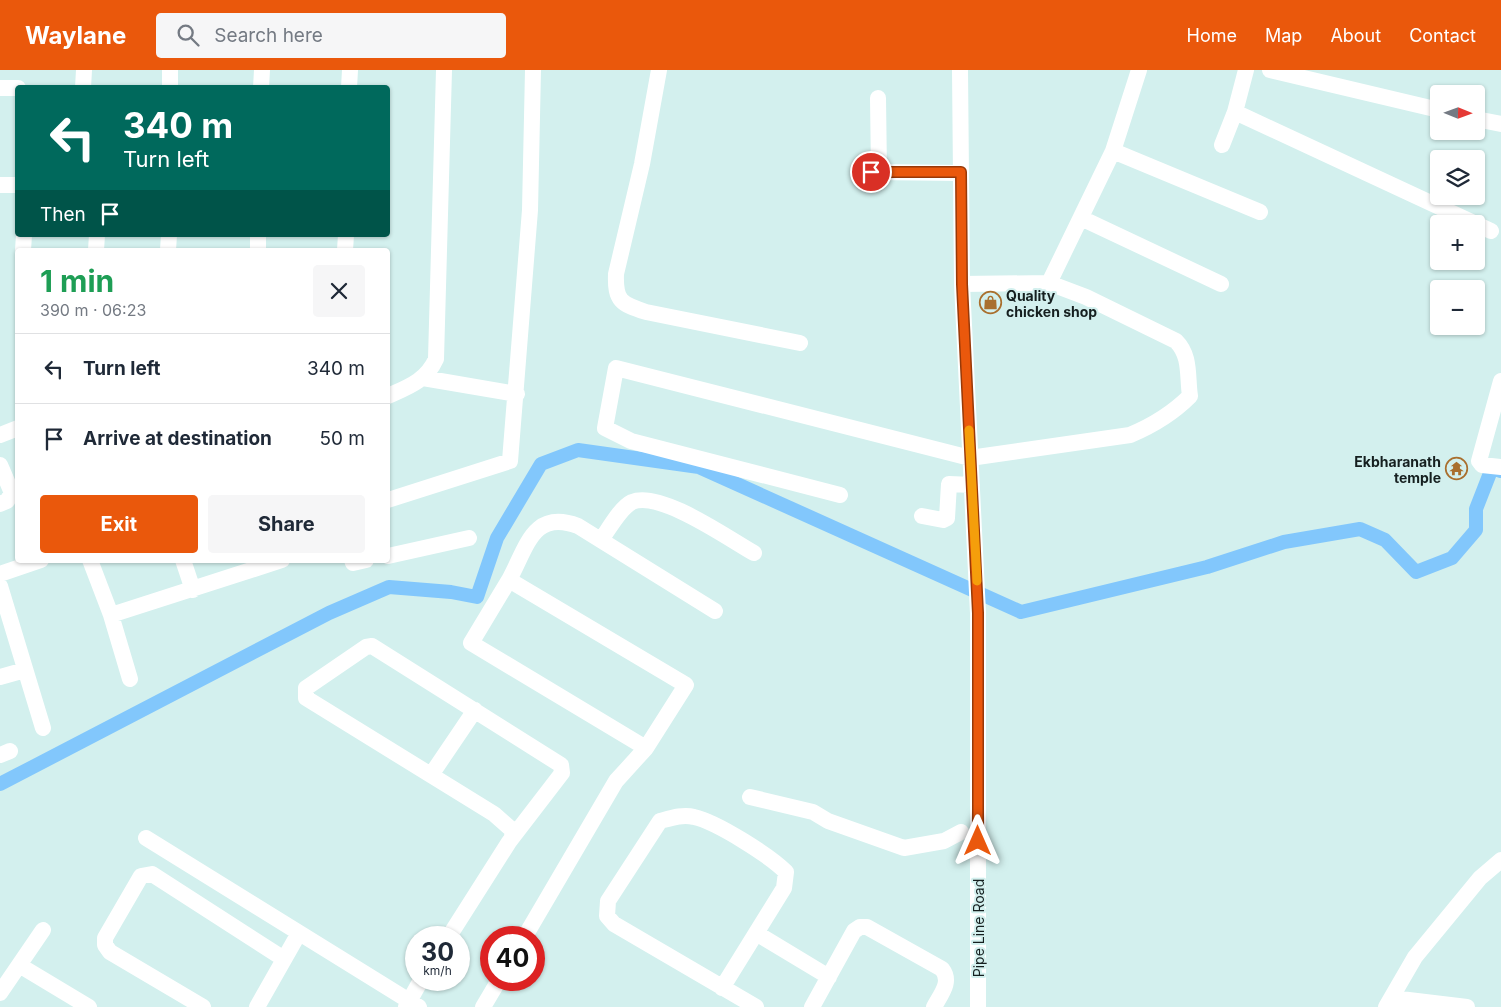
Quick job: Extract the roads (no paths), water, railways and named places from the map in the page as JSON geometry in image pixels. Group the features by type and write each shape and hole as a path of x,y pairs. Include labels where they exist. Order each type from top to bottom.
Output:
{"street":[{"path":"83,85 84,70"},
{"path":"170,70 170,85"},
{"path":"261,85 262,70"},
{"path":"349,85 350,70"},
{"path":"390,395 411,386 423,378 431,369 436,359 444,70"},
{"path":"390,499 510,461 517,394 530,210 533,70"},
{"path":"658,70 642,164 616,274 616,289 620,300 629,307 646,312 800,343"},
{"name":"Pipe Line Road","path":"960,70 962,284 978,613 978,1007"},
{"path":"1049,283 1113,151 1139,70"},
{"path":"1222,145 1235,112 1246,70"},
{"path":"1270,70 1430,108"},
{"path":"0,88 15,88"},
{"path":"878,98 875,172 961,172"},
{"path":"1235,112 1491,231"},
{"path":"1485,120 1501,124"},
{"path":"1113,151 1260,212"},
{"path":"0,185 15,185"},
{"path":"1081,218 1221,284"},
{"path":"840,494 631,441 608,431 605,428 616,368 970,458 1130,435 1169,415 1190,396 1187,358 1184,349 1176,341 1086,297 1049,283 962,284"},
{"path":"423,378 517,394"},
{"path":"1501,381 1479,461 1482,465 1501,467"},
{"path":"0,435 15,429"},
{"path":"0,465 12,493 8,501 0,504"},
{"path":"922,516 944,520 947,518 949,484 972,485"},
{"path":"600,540 628,505 643,500 676,508 754,554"},
{"path":"948,503 973,503"},
{"path":"646,748 470,643 509,580 537,528 546,522 557,520 569,523 600,540 715,611"},
{"path":"390,556 469,538"},
{"path":"0,574 32,563"},
{"path":"91,563 130,679"},
{"path":"184,563 193,590"},
{"path":"110,615 273,563"},
{"path":"509,580 686,685 646,748 616,781 531,926"},
{"path":"0,586 43,728"},
{"path":"456,926 513,836 562,773 558,762 372,646 366,647 306,688 306,698 494,814 511,829 513,836"},
{"path":"0,677 25,670"},
{"path":"431,775 475,710"},
{"path":"750,797 813,812 828,821 904,848 944,841 961,832"},
{"path":"722,988 784,888 786,872 776,862 716,826 694,817 676,817 660,821 608,901 607,916 614,924 722,988 756,1007"},
{"path":"146,838 411,1005 417,991"},
{"path":"1467,1007 1389,1002 1415,957 1480,878 1501,860"},
{"path":"203,1007 110,952 105,945 105,938 141,876 152,874 284,959"},
{"path":"812,1007 854,931 860,927 868,927 942,969 946,975 947,984 934,1007"},
{"path":"0,993 43,930"},
{"path":"257,1007 299,933"},
{"path":"756,933 829,977"},
{"path":"19,966 89,1007"},
{"path":"483,1007 492,991"}],"waterway":[{"path":"0,784 329,613 389,587 451,592 477,597 497,538 541,464 578,450 699,467 1021,612 1207,567 1284,542 1360,529 1385,540 1416,572 1452,558 1476,530 1476,509 1492,468 1501,471"}],"place":[{"name":"Quality chicken shop","path":"990,303"},
{"name":"Ekbharanath temple","path":"1457,469"}]}
